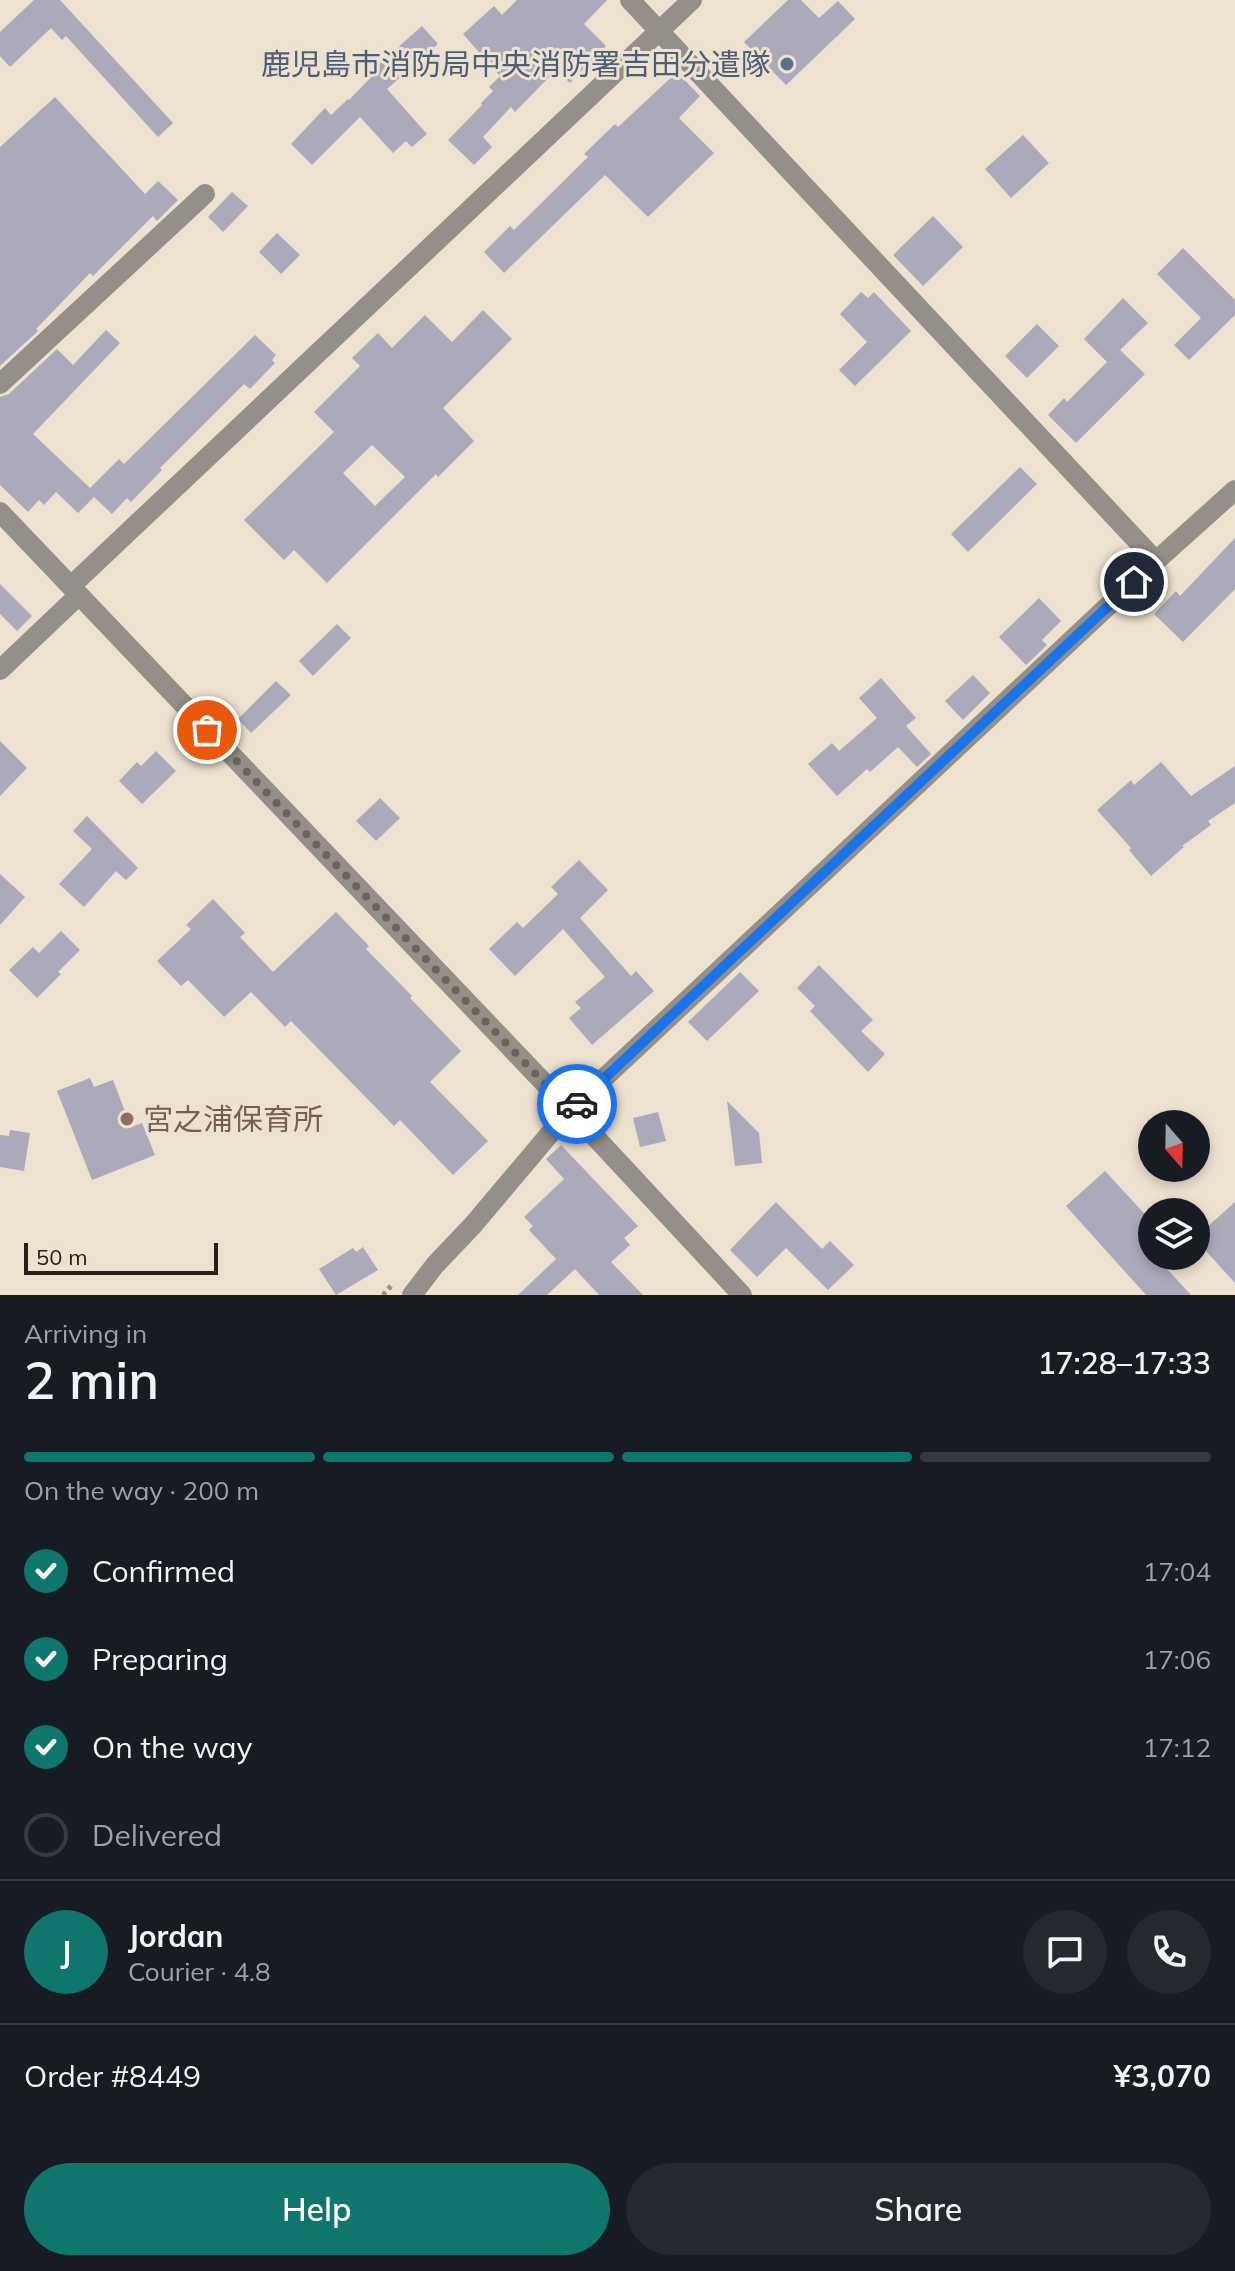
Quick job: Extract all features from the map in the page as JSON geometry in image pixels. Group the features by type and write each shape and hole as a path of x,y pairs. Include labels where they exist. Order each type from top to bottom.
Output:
{"street":[{"path":"630,0 1156,561"},
{"path":"0,670 75,591 692,0"},
{"path":"0,384 205,194"},
{"path":"412,1295 570,1110 1235,490"},
{"path":"0,512 570,1110 742,1295"}],"building":[{"path":"34,0 60,0 173,123 158,137 66,36 62,40 51,28 10,67 0,56 0,32"},
{"path":"517,0 607,0 584,24 606,46 570,83 556,70 515,112 511,107 483,137 492,147 474,165 448,140 482,105 493,91 489,87 500,76 463,34 494,6 502,15"},
{"name":"鹿児島市消防局中央消防署吉田分遣隊","path":"788,0 801,0 819,18 838,1 855,19 786,85 744,42"},
{"path":"422,26 438,44 387,89 427,134 412,147 406,141 393,153 360,117 312,165 291,144 325,108 331,115 349,100 380,68 378,65"},
{"path":"677,72 700,96 679,118 714,153 648,217 605,175 504,273 484,252 510,226 514,230 588,157 584,154"},
{"path":"55,97 145,194 158,181 178,200 157,221 153,216 93,276 90,273 36,329 38,331 0,366 0,147"},
{"path":"1023,135 1049,163 1011,198 985,169"},
{"path":"232,192 248,206 223,232 208,217"},
{"path":"933,216 963,247 923,286 893,255"},
{"path":"277,233 300,255 281,274 259,252"},
{"path":"1183,248 1235,300 1235,315 1189,360 1174,345 1201,318 1157,274"},
{"path":"861,292 868,298 874,292 911,331 855,386 839,370 867,342 840,314"},
{"path":"1123,298 1148,323 1120,350 1145,374 1076,443 1048,415 1064,398 1067,402 1107,362 1084,339"},
{"path":"483,310 512,339 443,408 474,441 438,477 436,474 327,583 294,550 284,560 244,520 334,432 314,412 360,366 352,358 378,333 392,348 425,315 452,342","holes":["372,445 405,477 375,506 343,473"]},
{"path":"1037,324 1059,346 1027,378 1005,356"},
{"path":"106,330 120,343 33,434 90,488 119,459 124,464 255,335 276,355 272,360 275,363 250,389 244,384 160,468 162,470 131,502 127,498 112,514 94,497 78,513 56,492 44,505 39,500 28,512 0,485 0,397 9,394 57,349 73,365"},
{"path":"1020,467 1037,484 968,552 951,534"},
{"path":"1235,538 1235,589 1183,642 1154,614 1176,591 1180,596"},
{"path":"0,584 32,616 17,631 0,614"},
{"path":"1039,598 1061,621 1042,640 1047,645 1026,665 999,637"},
{"path":"337,624 351,638 313,676 299,661"},
{"path":"973,675 990,693 963,720 945,701"},
{"path":"881,678 916,718 906,726 931,754 917,767 898,747 837,796 808,764 832,743 839,751 877,718 859,698"},
{"path":"276,681 291,695 251,733 238,719"},
{"path":"0,741 27,768 0,796"},
{"path":"156,751 176,771 142,804 119,781 137,762 141,766"},
{"path":"1161,762 1191,796 1235,766 1235,803 1208,821 1211,825 1182,846 1151,876 1097,810 1131,780 1134,785"},
{"path":"380,798 400,818 376,841 356,821"},
{"path":"87,816 138,868 126,880 116,871 84,907 59,884 92,849 73,831"},
{"path":"579,860 608,890 580,918 631,976 636,971 654,991 592,1045 569,1018 581,1008 575,1002 605,977 563,929 515,976 489,949 517,922 523,928 558,894 551,887"},
{"path":"0,874 25,897 0,925"},
{"path":"213,899 245,933 240,937 273,972 336,912 369,946 366,949 412,996 410,998 461,1051 430,1082 488,1141 453,1175 400,1120 394,1126 291,1021 285,1027 251,992 224,1017 188,980 181,986 157,961 191,929 186,925"},
{"path":"61,931 80,950 37,998 9,970 33,947 39,953"},
{"path":"819,965 873,1020 861,1031 885,1054 868,1072 810,1011 815,1006 797,988"},
{"path":"740,972 759,991 707,1041 688,1022"},
{"path":"90,1078 94,1087 113,1080 131,1127 142,1123 155,1155 92,1180 57,1091"},
{"path":"727,1101 759,1133 762,1163 735,1166"},
{"path":"658,1112 666,1141 640,1147 633,1118"},
{"path":"10,1130 30,1133 24,1171 0,1167 0,1135 9,1136"},
{"path":"561,1145 638,1226 624,1238 630,1245 611,1262 643,1295 599,1295 575,1269 547,1295 518,1295 556,1259 529,1230 533,1226 524,1217 564,1179 546,1159"},
{"path":"1105,1171 1138,1207 1138,1270 1168,1270 1191,1295 1146,1295 1066,1206"},
{"path":"776,1202 822,1249 830,1241 854,1265 828,1290 786,1248 757,1277 730,1250"},
{"path":"1235,1202 1235,1283 1210,1255 1210,1224"},
{"path":"363,1247 378,1270 336,1295 319,1269 353,1248 356,1252"}],"way so far":[{"path":"207,730 570,1110 577,1104"}],"place":[{"name":"鹿児島市消防局中央消防署吉田分遣隊","path":"787,64"},
{"name":"宮之浦保育所","path":"127,1119"}],"route":[{"path":"577,1104 1134,582"}]}
